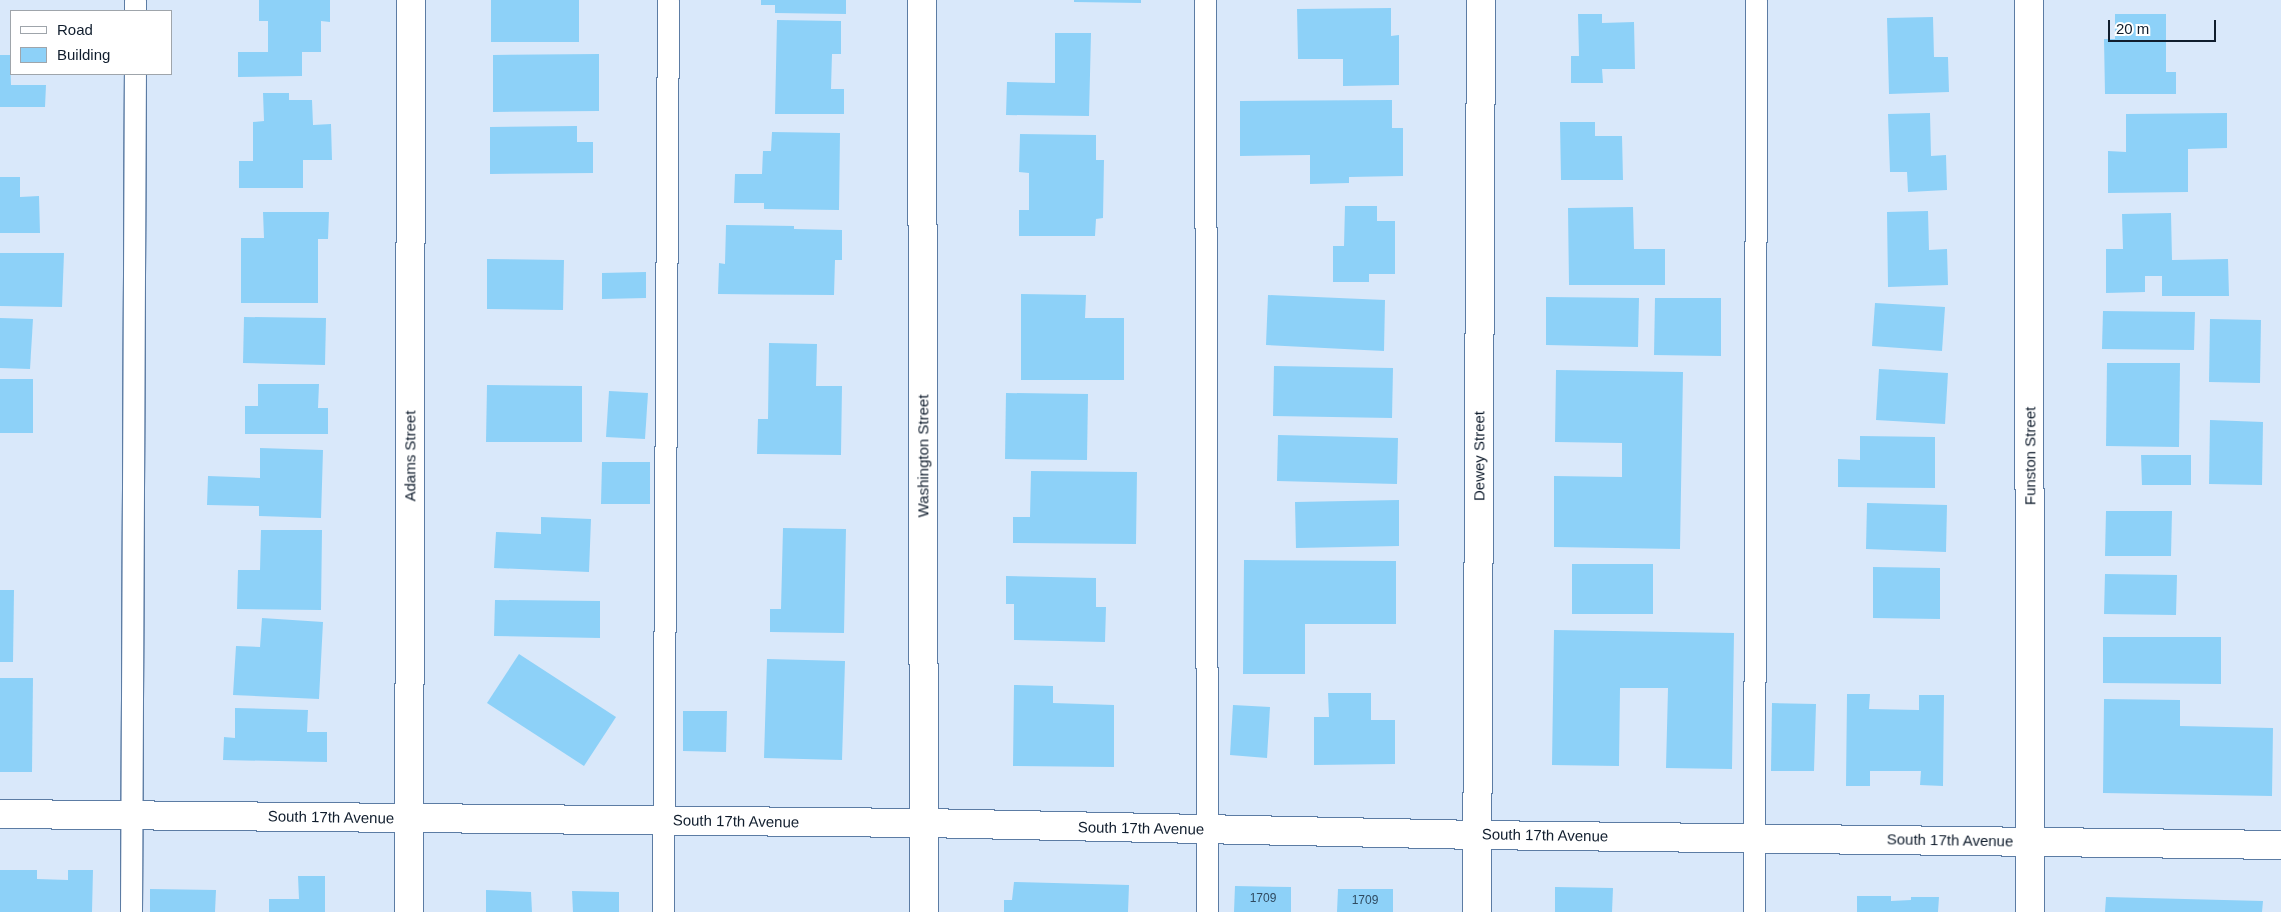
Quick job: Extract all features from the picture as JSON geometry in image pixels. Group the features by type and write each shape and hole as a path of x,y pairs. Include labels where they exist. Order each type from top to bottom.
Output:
{"street":[{"name":"Adams Street","path":"409,912 411,0"},
{"name":"Washington Street","path":"922,0 924,912"},
{"name":"Dewey Street","path":"1476,912 1481,0"},
{"name":"Funston Street","path":"2029,0 2030,912"},
{"name":"South 17th Avenue","path":"0,814 924,823 1476,835 2281,845"}],"lane":[{"path":"663,912 668,0"},
{"path":"1205,0 1207,912"},
{"path":"1754,912 1756,0"},
{"path":"131,912 135,75"}],"building":[{"path":"259,0 330,0 330,22 321,21 321,52 302,52 302,76 238,77 238,52 268,52 268,21 259,21"},
{"path":"491,0 579,0 579,42 491,42"},
{"path":"761,0 846,0 846,14 775,13 775,5 761,5"},
{"path":"1074,0 1141,0 1141,3 1074,2"},
{"path":"1391,8 1391,36 1399,35 1399,85 1343,86 1343,59 1298,59 1297,9"},
{"path":"1578,14 1602,14 1602,23 1634,22 1635,69 1602,69 1603,83 1571,83 1571,56 1579,56"},
{"path":"2115,14 2166,14 2166,72 2176,72 2176,94 2105,94 2104,39 2115,39"},
{"path":"1933,17 1934,57 1948,57 1949,92 1889,94 1887,18"},
{"path":"777,20 841,21 841,54 832,54 831,89 844,89 844,114 775,114"},
{"path":"1055,33 1091,33 1089,116 1006,115 1007,82 1055,83"},
{"path":"599,54 599,111 493,112 493,55"},
{"path":"0,55 10,55 11,85 46,85 45,107 0,107"},
{"path":"263,93 289,93 289,100 312,100 313,125 331,124 332,160 303,160 303,188 239,188 239,161 253,161 253,122 264,121"},
{"path":"1392,100 1392,128 1403,128 1403,176 1349,177 1349,183 1310,184 1310,155 1240,156 1240,101"},
{"path":"1930,113 1931,156 1946,155 1947,190 1908,192 1907,172 1890,172 1888,114"},
{"path":"2227,113 2227,148 2188,149 2188,192 2108,193 2108,151 2126,152 2126,114"},
{"path":"1560,122 1595,122 1595,136 1622,136 1623,180 1561,180"},
{"path":"577,126 577,142 593,142 593,173 490,174 490,127"},
{"path":"772,132 840,133 839,210 764,209 764,203 734,203 735,174 762,174 763,151 771,151"},
{"path":"1020,134 1096,135 1096,160 1104,160 1103,218 1096,219 1095,236 1019,236 1019,210 1029,210 1029,173 1019,172"},
{"path":"0,177 20,177 20,197 39,196 40,233 0,233"},
{"path":"1345,206 1377,206 1377,221 1395,221 1395,274 1369,274 1369,282 1333,282 1333,246 1344,246"},
{"path":"1633,207 1634,249 1665,249 1665,285 1569,285 1568,208"},
{"path":"1928,211 1929,250 1947,249 1948,285 1888,287 1887,212"},
{"path":"263,212 329,212 328,239 318,239 318,303 241,303 241,238 264,238"},
{"path":"2171,213 2172,260 2228,259 2229,296 2162,296 2162,276 2145,276 2145,292 2106,293 2106,249 2123,249 2122,214"},
{"path":"726,225 794,226 794,229 842,230 842,260 835,260 834,295 718,294 719,263 725,264"},
{"path":"0,253 64,253 62,307 0,306"},
{"path":"487,259 564,260 563,310 487,309"},
{"path":"646,272 646,298 602,299 602,273"},
{"path":"1021,294 1086,295 1085,318 1124,318 1124,380 1021,380"},
{"path":"1268,295 1385,300 1384,351 1266,345"},
{"path":"1546,297 1639,298 1638,347 1546,345"},
{"path":"1655,298 1721,298 1721,356 1654,355"},
{"path":"1875,303 1945,307 1942,351 1872,346"},
{"path":"2103,311 2195,312 2194,350 2102,349"},
{"path":"244,317 326,318 325,365 243,363"},
{"path":"0,318 33,319 30,369 0,368"},
{"path":"2210,319 2261,320 2260,383 2209,382"},
{"path":"769,343 817,344 816,386 842,386 841,455 757,454 758,419 768,419"},
{"path":"2107,363 2180,363 2179,447 2106,446"},
{"path":"1274,366 1393,368 1392,418 1273,416"},
{"path":"1879,369 1948,373 1945,424 1876,420"},
{"path":"1556,370 1683,372 1680,549 1554,547 1554,476 1622,477 1622,443 1555,442"},
{"path":"0,379 33,379 33,433 0,433"},
{"path":"258,384 319,384 318,408 328,408 328,434 245,434 245,406 258,406"},
{"path":"487,385 582,386 582,442 486,442"},
{"path":"609,391 648,393 645,439 606,437"},
{"path":"1006,393 1088,394 1087,460 1005,459"},
{"path":"2210,420 2263,422 2262,485 2209,484"},
{"path":"1278,435 1398,438 1397,484 1277,481"},
{"path":"1860,436 1935,437 1935,488 1838,487 1838,459 1860,460"},
{"path":"260,448 323,450 321,518 259,516 259,506 207,505 208,476 260,478"},
{"path":"2141,455 2191,455 2191,485 2142,485"},
{"path":"602,462 650,462 650,504 601,504"},
{"path":"1031,471 1137,472 1136,544 1013,543 1013,517 1030,517"},
{"path":"1399,500 1399,546 1296,548 1295,502"},
{"path":"1867,503 1947,505 1946,552 1866,549"},
{"path":"2106,511 2172,511 2171,556 2105,556"},
{"path":"541,517 591,519 589,572 494,568 496,532 541,534"},
{"path":"783,528 846,529 844,633 770,632 770,609 781,609"},
{"path":"261,530 322,530 321,610 237,609 238,570 260,570"},
{"path":"1244,560 1396,561 1396,624 1305,624 1305,674 1243,674"},
{"path":"1572,564 1653,564 1653,614 1572,614"},
{"path":"1873,567 1940,568 1940,619 1873,618"},
{"path":"2105,574 2177,575 2176,615 2104,614"},
{"path":"1006,576 1096,578 1096,607 1106,607 1105,642 1014,640 1014,604 1006,604"},
{"path":"0,590 14,590 13,662 0,662"},
{"path":"495,600 600,601 600,638 494,636"},
{"path":"262,618 323,622 319,699 233,695 236,646 260,647"},
{"path":"1554,630 1734,633 1732,769 1666,768 1668,688 1620,688 1619,766 1552,765"},
{"path":"2103,637 2221,637 2221,684 2103,683"},
{"path":"519,654 616,717 584,766 487,703"},
{"path":"767,659 845,661 842,760 764,758"},
{"path":"0,678 33,678 32,772 0,772"},
{"path":"1014,685 1053,686 1053,703 1114,705 1114,767 1013,766"},
{"path":"1328,693 1371,693 1371,720 1395,720 1395,764 1314,765 1314,717 1329,717"},
{"path":"1847,694 1870,694 1869,709 1919,710 1919,695 1944,695 1943,786 1920,785 1921,771 1870,771 1870,786 1846,786"},
{"path":"2104,699 2180,700 2180,726 2273,728 2272,796 2103,793"},
{"path":"1772,703 1816,704 1814,771 1771,771"},
{"path":"1233,705 1270,707 1267,758 1230,755"},
{"path":"235,708 308,710 307,732 327,732 327,762 223,760 224,737 235,738"},
{"path":"683,711 727,711 726,752 683,751"},
{"path":"0,870 37,870 37,879 68,880 68,870 93,870 92,912 0,912"},
{"path":"298,876 325,876 325,912 269,912 269,899 299,899"},
{"path":"1014,882 1129,885 1128,912 1004,912 1004,900 1012,900"},
{"path":"1235,886 1291,887 1291,912 1234,912"},
{"path":"1555,887 1613,888 1612,912 1555,912"},
{"path":"150,889 216,890 215,912 150,912"},
{"path":"1338,889 1393,889 1393,912 1337,912"},
{"path":"486,890 531,892 532,912 486,912"},
{"path":"572,891 619,892 619,912 573,912"},
{"path":"1857,896 1891,896 1891,901 1911,900 1911,897 1939,897 1938,912 1857,912"},
{"path":"2106,897 2263,901 2262,912 2105,912"}]}
